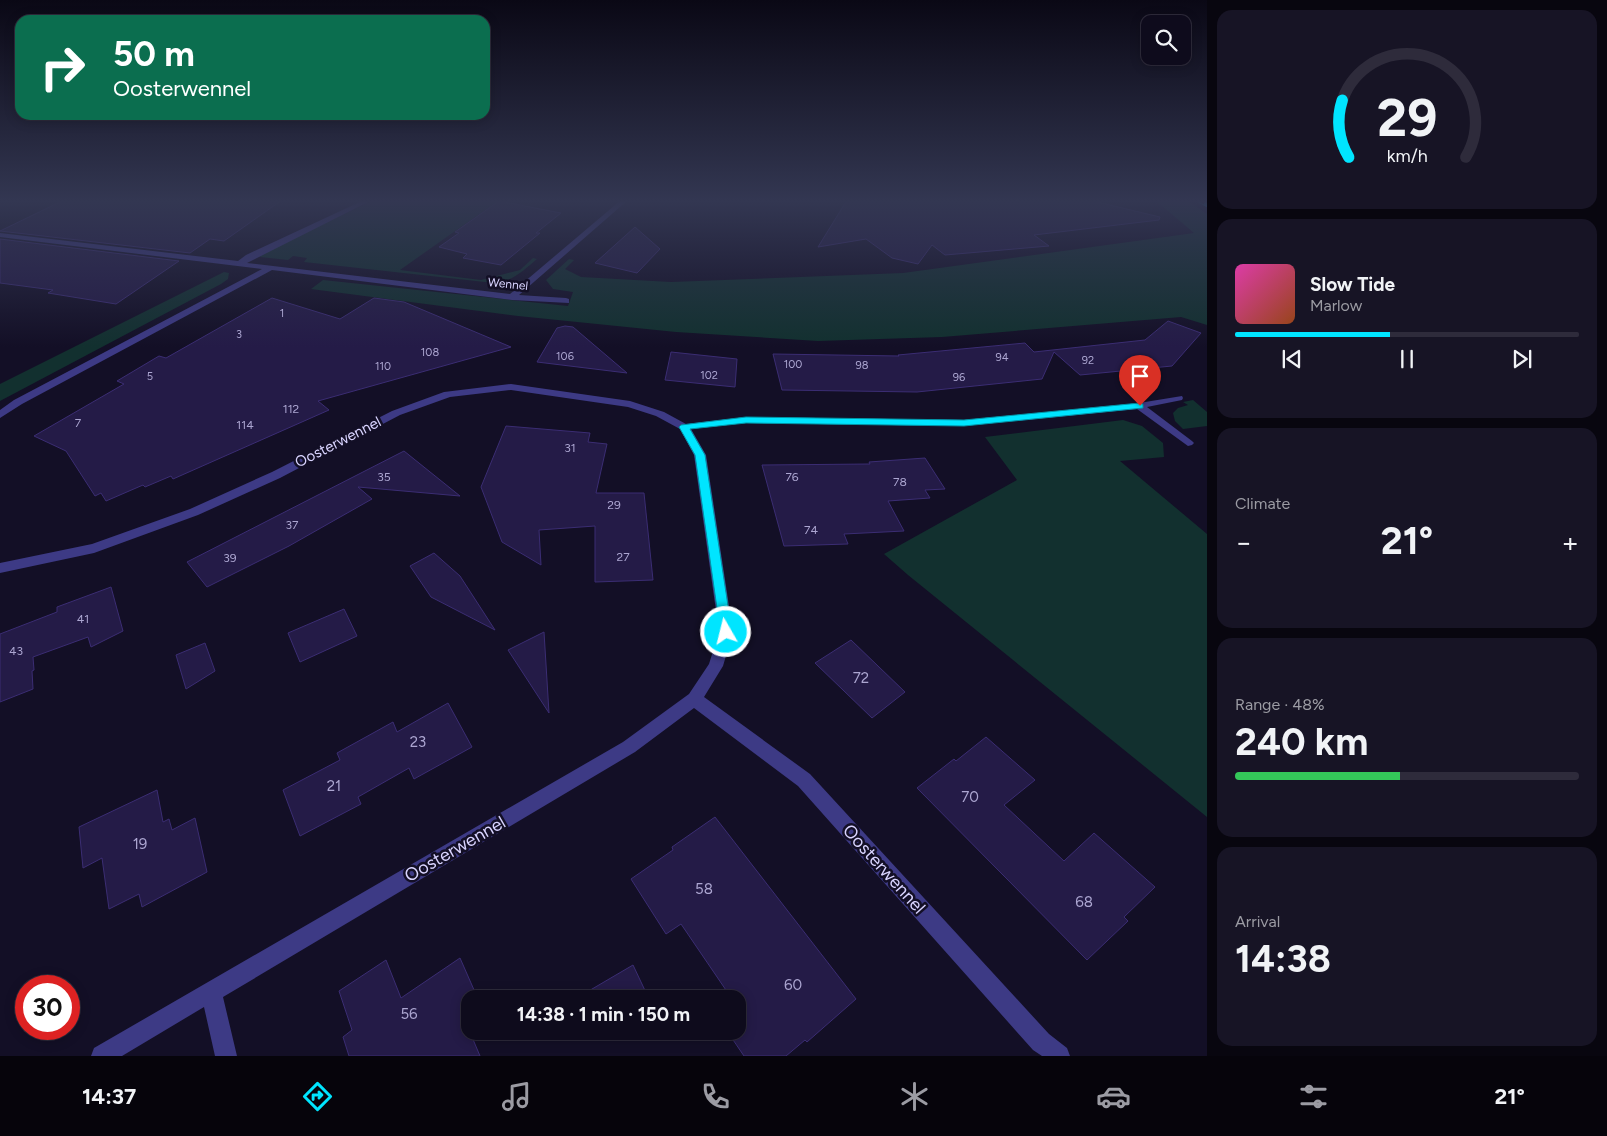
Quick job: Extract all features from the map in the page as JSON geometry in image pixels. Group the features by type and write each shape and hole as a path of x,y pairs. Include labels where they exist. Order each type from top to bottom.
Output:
{"street":[{"name":"Wennel","path":"118,249 512,298 566,301"},
{"path":"240,264 249,257 265,249"},
{"path":"512,298 568,249"},
{"path":"0,415 18,402 270,268"},
{"name":"Oosterwennel","path":"0,568 94,548 194,512 276,475 396,413 448,394 511,387 630,404 660,414 684,427 700,455 726,632 716,666 694,698 629,747 102,1056"},
{"path":"684,427 746,420 964,423 1140,406 1178,398"},
{"path":"1140,406 1188,443"},
{"name":"Oosterwennel","path":"694,698 804,780 1041,1042 1059,1056"},
{"path":"211,991 226,1056"}],"green space":[{"path":"270,249 429,249 400,270 481,280 520,270 533,258 537,259 512,278 494,283 304,262 307,258 293,256 288,260 260,257"},
{"path":"1076,249 1207,249 1207,325 1181,317 942,337 818,341 676,332 518,316 311,289 323,280 568,306 573,292 553,289 546,280 569,259 574,260 565,269 581,277 671,282 903,273"},
{"path":"224,272 229,273 228,279 221,284 0,401 0,384"},
{"path":"1193,400 1207,412 1207,426 1183,429 1175,421 1173,413 1178,408 1188,405 1183,402"},
{"path":"1123,420 1142,426 1163,443 1164,457 1120,461 1207,534 1207,817 884,554 1017,480 985,437"}],"building":[{"path":"0,249 84,249 179,261 116,304 48,293 53,290 0,283"},
{"path":"158,249 195,249 190,253"},
{"path":"448,249 520,249 501,265 463,258 467,254"},
{"path":"610,249 660,249 637,273 595,263"},
{"path":"880,249 929,249 918,264 892,258"},
{"path":"938,249 1011,249 945,255"},
{"path":"272,298 340,319 374,298 404,302 511,347 318,401 329,410 173,479 171,476 145,487 143,485 106,501 101,493 95,496 66,451 34,436 124,384 117,381 159,356 166,358"},
{"path":"1168,321 1201,333 1172,366 1080,375 1054,352 1042,379 917,392 782,390 773,354 899,356 1025,343 1034,352 1145,340"},
{"path":"573,327 627,373 537,362 557,328"},
{"path":"671,352 737,359 735,387 665,380"},
{"path":"506,426 590,433 588,442 607,444 596,493 644,493 653,580 595,582 595,526 539,530 541,565 502,542 481,487"},
{"path":"404,451 460,496 358,487 372,499 289,546 207,587 187,562"},
{"path":"925,458 945,489 925,490 930,498 888,501 904,531 844,534 848,544 784,546 762,465 870,464 869,462"},
{"path":"434,553 460,576 495,630 431,597 410,566"},
{"path":"111,587 123,631 91,647 88,637 33,657 33,689 0,702 0,634 57,612 57,607"},
{"path":"344,609 357,636 300,662 288,633"},
{"path":"544,632 549,713 508,650"},
{"path":"851,640 905,692 872,718 815,663"},
{"path":"205,643 215,671 186,689 176,655"},
{"path":"448,703 472,747 414,779 409,768 358,797 361,804 300,836 283,790 340,760 337,753 393,722 397,732"},
{"path":"986,737 1035,780 1004,805 1064,861 1094,833 1155,887 1124,917 1128,921 1087,960 917,788"},
{"path":"157,790 163,822 169,819 172,830 195,818 207,872 142,907 139,894 109,909 102,858 83,868 79,827"},
{"path":"715,817 856,999 807,1042 805,1040 786,1056 744,1056 733,1040 746,1040 746,990 726,990 681,924 666,934 631,879 673,850 672,847"},
{"path":"460,958 474,990 461,990 461,1040 473,1040 480,1056 349,1056 343,1037 352,1030 339,991 386,960 401,998"},
{"path":"633,965 645,990 590,990"}],"route":[{"path":"726,632 700,455 684,427 746,420 964,423 1140,406"}]}
